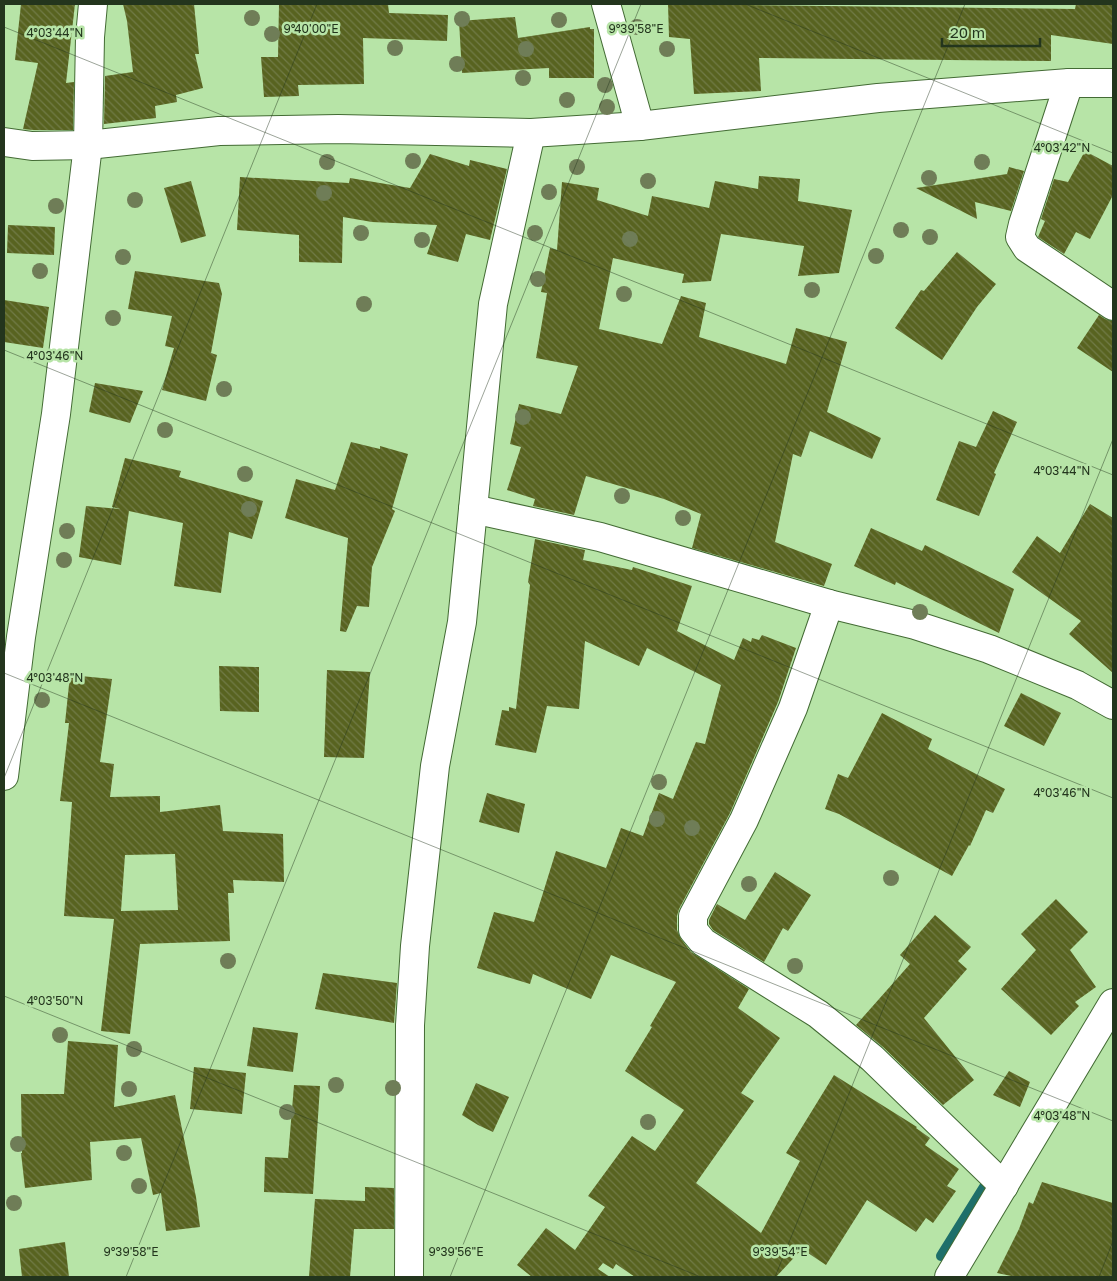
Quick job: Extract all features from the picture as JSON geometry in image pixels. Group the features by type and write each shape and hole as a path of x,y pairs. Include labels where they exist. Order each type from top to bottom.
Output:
{"street":[{"path":"4,776 21,637 56,414 88,145 93,4"},
{"path":"606,4 640,126"},
{"path":"4,142 32,146 88,145 219,131 338,130 531,133 640,126 878,98 1069,83 1113,83"},
{"path":"1069,83 1020,237 1027,248 1113,306"},
{"path":"409,1277 410,1025 415,946 435,766 462,622 493,304 531,133"},
{"path":"473,509 600,537 830,604 915,625 989,649 1077,685 1113,705"},
{"path":"830,604 793,708 744,820 693,916 693,930 704,942 818,1014 872,1058 1004,1186"},
{"path":"949,1277 1113,1003"}],"building":[{"path":"21,4 75,4 66,83 74,82 73,130 23,129 38,63 15,60"},
{"path":"123,4 194,4 199,54 195,54 203,88 176,95 177,102 155,106 156,118 104,124 105,76 133,72"},
{"path":"279,4 388,4 389,13 448,15 447,41 363,38 364,84 298,85 299,96 264,97 261,57 278,57"},
{"path":"668,4 1075,9 1076,4 1113,4 1113,44 1051,35 1051,61 759,58 761,91 694,94 690,39 669,37"},
{"path":"515,17 518,38 590,27 590,29 594,29 594,78 549,78 549,68 462,73 459,21"},
{"path":"1085,151 1113,166 1113,195 1090,239 1076,232 1064,254 1038,237 1045,221 1041,219 1054,179 1068,182"},
{"path":"430,154 469,166 470,160 507,169 490,240 466,234 458,262 427,254 437,225 372,222 343,217 342,263 299,262 299,235 237,230 240,177 349,183 350,178 410,188"},
{"path":"1009,167 1024,171 1011,211 975,202 977,219 916,188 1007,174"},
{"path":"759,176 800,179 798,201 852,210 839,273 798,276 804,246 721,234 711,281 682,283 684,274 613,258 599,329 662,344 681,296 706,303 699,337 786,364 796,328 847,342 827,412 881,438 872,459 810,431 801,457 793,454 775,542 832,564 824,586 692,548 701,514 664,499 586,476 574,515 533,506 535,499 507,490 521,447 510,444 519,404 561,414 578,366 536,358 547,293 541,292 550,248 557,250 562,182 599,188 597,200 648,216 652,196 709,208 715,181 758,189"},
{"path":"191,181 206,236 181,243 164,188"},
{"path":"8,225 55,227 54,255 7,253"},
{"path":"957,252 996,284 977,307 942,360 895,328 921,290 924,291"},
{"path":"135,271 219,283 222,294 211,353 217,355 206,401 162,390 174,348 165,346 172,316 128,309"},
{"path":"4,300 49,307 43,348 4,342"},
{"path":"1099,315 1113,321 1113,372 1077,348"},
{"path":"95,383 143,391 130,423 89,412"},
{"path":"993,411 1017,422 994,473 996,474 979,516 936,500 959,441 976,447"},
{"path":"351,442 380,449 380,446 408,454 392,509 395,511 372,567 369,607 357,606 346,632 340,631 348,538 285,518 296,479 335,490"},
{"path":"125,458 181,471 179,477 263,501 252,539 229,532 221,593 174,586 183,523 129,511 121,565 79,557 86,506 120,509 112,507"},
{"path":"1090,504 1113,518 1113,673 1069,634 1081,621 1012,572 1037,536 1060,553"},
{"path":"871,528 922,551 925,545 1014,589 999,633 896,582 895,585 854,566"},
{"path":"535,539 585,550 583,560 632,570 633,567 692,586 677,631 734,660 743,638 751,642 752,638 759,640 762,635 796,648 778,702 730,813 677,916 677,930 691,952 749,989 738,1008 780,1038 741,1093 754,1101 696,1183 761,1233 800,1161 786,1153 834,1075 917,1127 930,1138 925,1145 959,1169 947,1186 956,1191 933,1223 926,1218 916,1232 867,1200 826,1265 802,1249 776,1277 635,1277 616,1264 613,1269 603,1263 598,1269 610,1277 532,1277 517,1265 546,1228 575,1250 605,1207 588,1196 632,1136 655,1151 684,1110 625,1071 652,1027 650,1026 676,982 611,955 591,999 533,974 530,984 477,968 494,912 534,922 556,851 606,868 621,828 643,836 659,793 673,799 696,742 705,744 721,685 647,648 639,666 585,641 579,709 547,706 536,753 495,745 502,710 509,711 509,707 516,709 530,585 528,582"},
{"path":"219,666 259,667 259,712 220,711"},
{"path":"327,670 370,672 364,758 324,757"},
{"path":"70,675 112,679 100,762 114,764 110,797 160,796 160,812 220,805 223,831 283,834 284,882 233,880 234,893 228,893 230,941 140,944 130,1034 101,1031 114,919 64,916 72,802 60,801 69,723 65,723","holes":["175,854 178,910 121,911 125,855"]},
{"path":"1021,693 1061,713 1044,746 1004,726"},
{"path":"882,713 932,739 928,749 1005,789 993,813 986,810 970,846 952,876 839,814 825,809 838,774 848,778"},
{"path":"487,793 525,804 519,833 479,822"},
{"path":"775,872 811,895 788,931 783,928 764,962 713,930 709,920 717,904 745,920"},
{"path":"1056,899 1088,932 1070,950 1096,987 1075,1002 1079,1006 1051,1035 1001,989 1036,950 1021,934"},
{"path":"935,915 971,947 958,961 967,969 924,1018 974,1080 943,1105 883,1047 856,1025 910,964 900,955"},
{"path":"323,973 397,983 394,1023 315,1009"},
{"path":"253,1027 298,1033 293,1072 247,1066"},
{"path":"68,1041 118,1045 114,1107 175,1095 196,1197 200,1227 166,1231 161,1193 153,1195 141,1138 90,1142 92,1180 25,1188 21,1153 21,1094 64,1094"},
{"path":"194,1067 246,1073 242,1114 190,1109"},
{"path":"1009,1071 1030,1082 1020,1107 993,1095"},
{"path":"476,1083 509,1097 493,1132 462,1115"},
{"path":"294,1085 320,1086 313,1194 264,1192 265,1157 288,1158"},
{"path":"1042,1182 1113,1203 1113,1277 1016,1277 997,1273 1019,1229 1029,1202 1033,1204"},
{"path":"365,1187 394,1188 394,1229 354,1229 350,1277 309,1277 315,1199 365,1201"},
{"path":"65,1242 69,1277 22,1277 19,1249"}],"waterway":[{"path":"941,1256 984,1187"}]}
